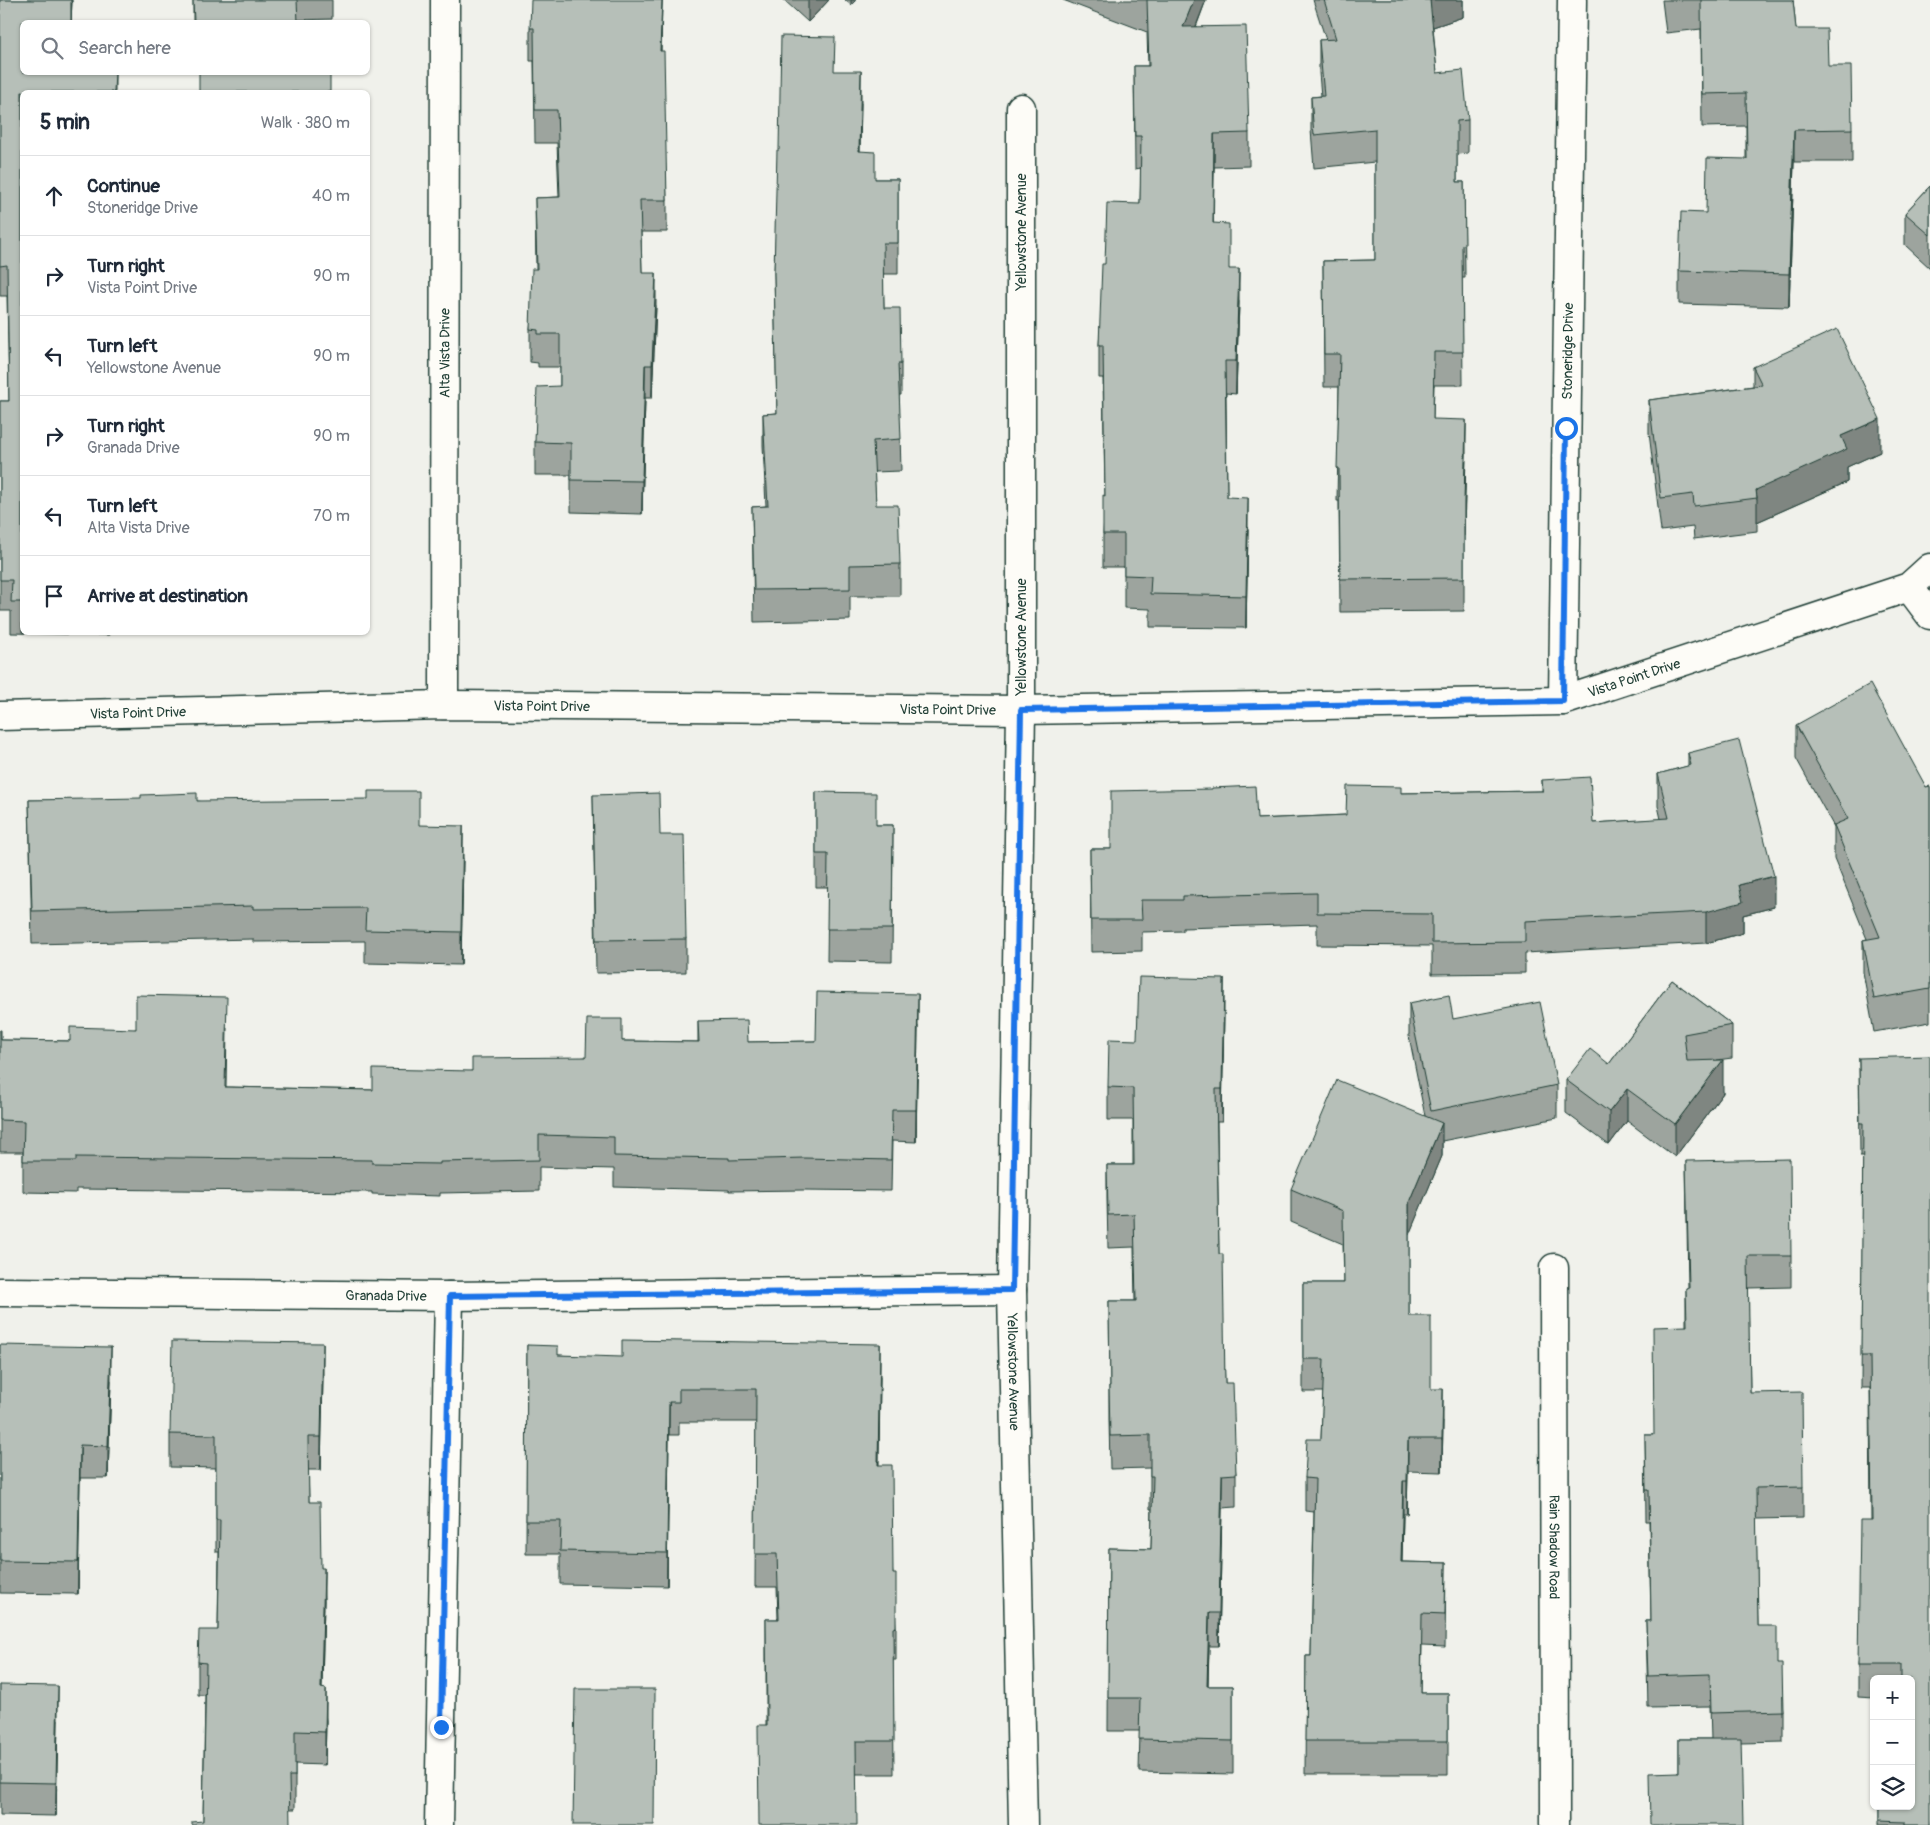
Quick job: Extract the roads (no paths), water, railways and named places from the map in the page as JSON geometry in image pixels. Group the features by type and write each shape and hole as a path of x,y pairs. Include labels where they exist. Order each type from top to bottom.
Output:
{"street":[{"name":"Alta Vista Drive","path":"444,0 444,705"},
{"name":"Stoneridge Drive","path":"1563,701 1572,0"},
{"name":"Yellowstone Avenue","path":"1021,108 1021,710 1012,1290 1023,1825"},
{"name":"Vista Point Drive","path":"0,716 444,705 1021,710 1563,701 1908,587 1930,568"},
{"path":"1908,587 1930,615"},
{"name":"Rain Shadow Road","path":"1554,1268 1555,1825"},
{"name":"Granada Drive","path":"0,1292 450,1296 1012,1290"},
{"path":"439,1825 450,1296"}]}
